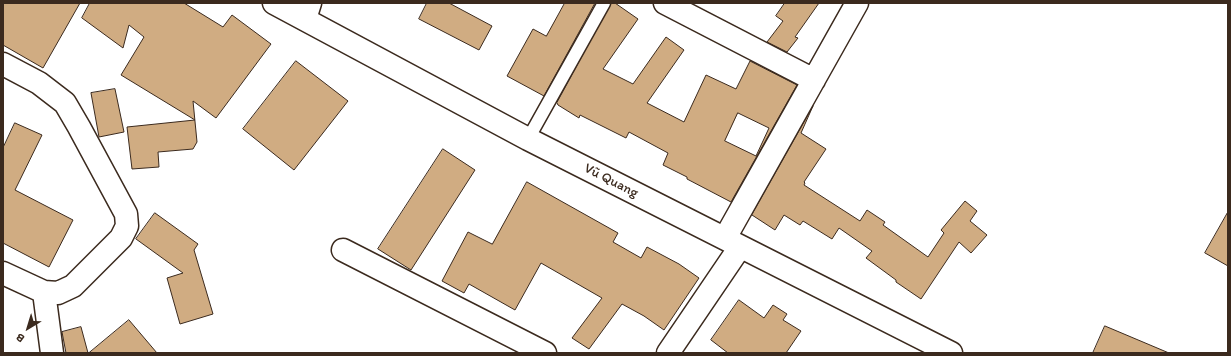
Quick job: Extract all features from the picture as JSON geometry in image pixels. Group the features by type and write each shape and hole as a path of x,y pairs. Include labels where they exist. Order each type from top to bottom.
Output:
{"street":[{"name":"Vũ Quang","path":"274,3 308,11 528,138 951,353"},
{"path":"665,3 814,80"},
{"path":"668,353 732,242 814,80 857,3"},
{"path":"3,64 39,84 64,103 79,127 126,214 126,226 121,238 73,286 58,293 44,292 3,273"},
{"path":"343,250 545,353"},
{"path":"44,292 52,353"}],"lane":[{"path":"528,138 604,3"}],"building":[{"path":"3,3 80,3 43,68 3,45"},
{"path":"90,3 184,3 223,27 232,15 271,44 216,118 193,101 195,120 121,75 144,37 129,25 123,48 82,18"},
{"path":"427,3 449,3 492,26 479,50 419,19"},
{"path":"565,3 595,3 544,96 507,76 533,29 546,36"},
{"path":"611,3 615,3 638,19 603,69 633,84 666,37 684,50 647,103 684,122 706,75 736,89 750,61 797,85 731,202 663,165 668,153 629,132 626,138 580,115 579,118 557,103","holes":["738,113 769,128 756,156 725,141"]},
{"path":"785,3 819,3 795,37 798,38 787,52 767,42 783,21 776,16"},
{"path":"296,61 348,101 294,170 243,129"},
{"path":"115,89 124,132 99,137 91,93"},
{"path":"813,106 801,133 826,149 804,182 804,185 860,221 867,210 885,222 883,225 928,257 944,233 941,230 965,201 977,211 970,221 987,235 971,253 959,242 921,299 896,282 896,280 866,258 872,251 839,228 832,239 803,221 800,225 784,215 775,230 752,215"},
{"path":"195,120 197,142 193,149 158,152 159,167 132,169 127,127"},
{"path":"15,123 42,135 15,190 73,220 49,267 3,243 3,148"},
{"path":"443,149 475,170 411,270 378,249"},
{"path":"527,182 618,233 613,242 641,258 647,247 679,264 699,278 664,330 644,316 622,304 589,349 572,338 602,298 541,263 515,310 469,284 464,293 442,281 468,232 492,244"},
{"path":"1228,212 1228,266 1205,253"},
{"path":"155,213 198,244 194,250 213,314 180,324 167,278 183,273 136,239"},
{"path":"739,300 764,318 773,305 787,314 783,320 801,331 786,353 728,353 711,340"},
{"path":"129,320 157,353 89,353"},
{"path":"1105,326 1169,353 1093,353"},
{"path":"81,327 88,353 66,353 62,332"}]}
